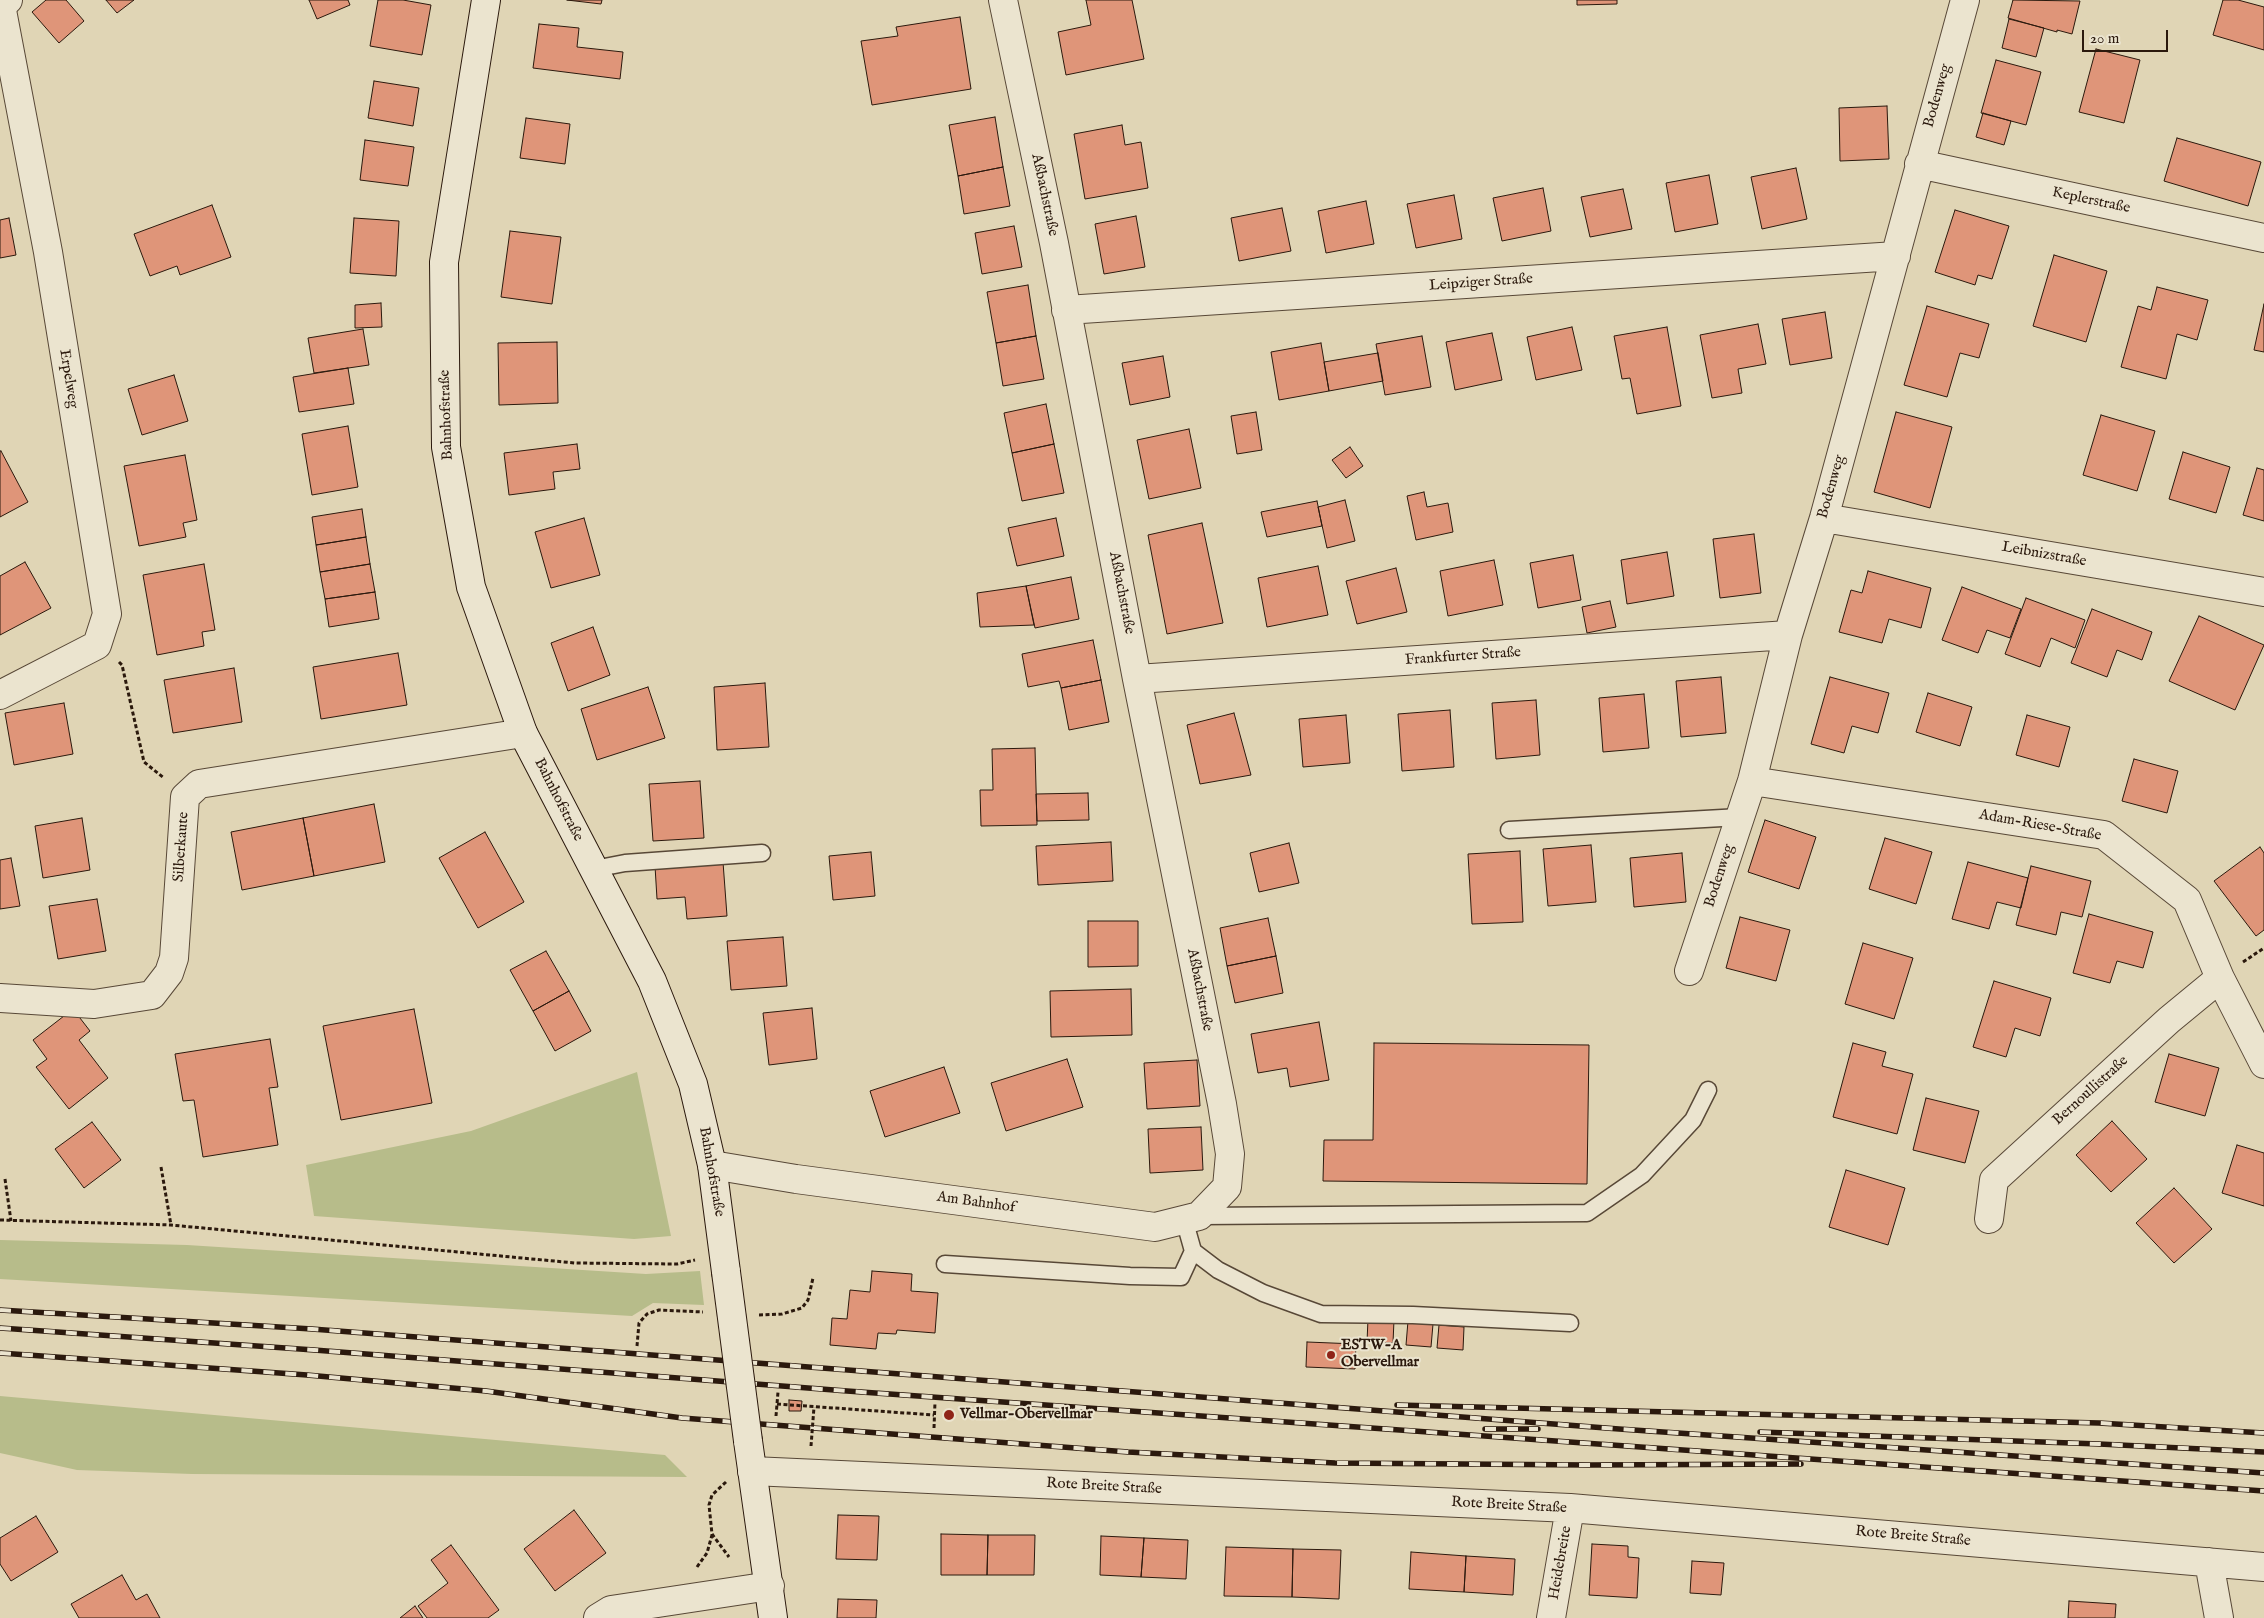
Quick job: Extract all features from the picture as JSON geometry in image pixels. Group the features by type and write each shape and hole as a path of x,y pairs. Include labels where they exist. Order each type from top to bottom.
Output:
{"street":[{"name":"Bahnhofstraße","path":"486,0 444,262 446,447 471,587 523,732 652,982 693,1084 712,1165 748,1441 742,1474 770,1586 773,1618"},
{"name":"Aßbachstraße","path":"1003,0 1054,243 1137,679 1222,1104 1230,1154 1227,1187 1191,1218"},
{"name":"Bodenweg","path":"1689,971 1752,780 1788,635 1824,518 1964,0"},
{"name":"Erpelweg","path":"3,4 48,252 107,614 97,645"},
{"name":"Keplerstraße","path":"1919,164 2264,237"},
{"name":"Leipziger Straße","path":"1066,310 1896,256"},
{"name":"Leibnizstraße","path":"1824,518 2264,592"},
{"name":"Frankfurter Straße","path":"1137,679 1788,635"},
{"path":"0,695 97,645"},
{"name":"Silberkaute","path":"0,998 94,1004 152,995 169,973 174,958 185,796 200,784 523,732"},
{"name":"Adam-Riese-Straße","path":"1752,780 2104,834 2187,900 2220,978 2264,1064"},
{"name":"Bernoullistraße","path":"1989,1219 1994,1180 2169,1020 2220,978"},
{"name":"Am Bahnhof","path":"712,1165 806,1180 1155,1227 1191,1218"},
{"name":"Rote Breite Straße","path":"742,1474 1570,1508 2264,1567"},
{"name":"Heidebreite","path":"1551,1618 1570,1508"},
{"path":"2209,1562 2218,1618"},
{"path":"598,1618 611,1610 770,1586"}],"lane":[{"path":"1509,830 1740,817"},
{"path":"594,869 625,863 762,853"},
{"path":"944,1264 1130,1276 1181,1277 1193,1251 1191,1218 1588,1213 1642,1174 1692,1120 1708,1090"},
{"path":"1193,1251 1218,1270 1263,1293 1321,1314 1413,1315 1570,1323"}],"path":[{"path":"97,645 122,665 144,762 185,796"},
{"path":"161,1167 171,1225"},
{"path":"5,1179 11,1221"},
{"path":"0,1220 171,1225 575,1263 677,1264 691,1260 700,1260"},
{"path":"808,1300 813,1278"},
{"path":"637,1346 639,1323"},
{"path":"776,1416 778,1392"},
{"path":"934,1428 935,1402"},
{"path":"777,1404 934,1415"},
{"path":"811,1446 816,1407"},
{"path":"729,1557 712,1534 709,1505 712,1496 721,1486 742,1474"}],"green space":[{"path":"637,1072 671,1236 634,1239 314,1216 306,1165 471,1131"},
{"path":"0,1240 187,1245 646,1274 700,1271 704,1305 653,1303 632,1316 0,1279"},
{"path":"0,1396 665,1455 687,1477 192,1474 77,1470 0,1453"}],"building":[{"path":"46,0 66,0 84,21 59,43 32,12"},
{"path":"106,0 134,0 117,13"},
{"path":"309,0 348,0 350,5 317,19"},
{"path":"378,0 403,0 431,5 422,55 370,46"},
{"path":"567,0 602,0 601,4"},
{"path":"1086,0 1132,0 1144,59 1066,75 1058,32 1091,25"},
{"path":"1577,0 1617,0 1617,4 1577,5"},
{"path":"2013,0 2080,1 2072,34 2057,30 2057,32 2008,18"},
{"path":"2223,0 2238,0 2264,7 2264,50 2213,35"},
{"path":"960,17 971,89 872,105 861,41 898,36 896,27"},
{"path":"2009,19 2044,28 2036,57 2002,48"},
{"path":"539,24 579,28 577,47 623,52 620,79 533,68"},
{"path":"2096,49 2140,60 2124,123 2079,112"},
{"path":"1996,60 2041,72 2026,125 1981,113"},
{"path":"374,81 419,88 413,126 368,118"},
{"path":"1887,106 1889,159 1840,161 1839,108"},
{"path":"1983,113 2011,121 2004,145 1976,137"},
{"path":"995,117 1003,167 958,176 949,125"},
{"path":"526,118 570,124 565,164 520,158"},
{"path":"1122,125 1125,145 1141,142 1148,188 1085,199 1074,134"},
{"path":"2177,138 2261,162 2248,206 2164,181"},
{"path":"365,140 414,147 408,186 360,180"},
{"path":"1003,167 1010,206 964,214 958,176"},
{"path":"1796,168 1807,219 1762,229 1751,177"},
{"path":"1709,175 1718,224 1675,232 1666,183"},
{"path":"1543,188 1551,231 1502,241 1493,198"},
{"path":"1623,189 1632,229 1590,237 1581,197"},
{"path":"1454,195 1462,239 1416,248 1407,204"},
{"path":"1366,201 1374,244 1326,253 1318,211"},
{"path":"212,205 231,257 180,275 177,266 150,276 134,234"},
{"path":"1282,208 1291,251 1239,261 1231,218"},
{"path":"1955,210 2009,226 1992,279 1978,275 1975,285 1935,272"},
{"path":"1136,216 1145,267 1104,274 1095,224"},
{"path":"9,218 16,255 0,258 0,220"},
{"path":"354,218 399,221 396,276 350,273"},
{"path":"1014,226 1022,267 982,274 975,233"},
{"path":"510,231 561,237 552,304 501,297"},
{"path":"2054,255 2107,271 2086,342 2033,326"},
{"path":"1028,285 1036,336 996,343 987,292"},
{"path":"2157,287 2208,300 2197,340 2177,334 2166,379 2121,367 2138,306 2151,310"},
{"path":"381,303 382,327 355,328 355,305"},
{"path":"2264,304 2264,352 2254,350"},
{"path":"1927,306 1989,324 1979,358 1960,353 1947,397 1904,385"},
{"path":"1825,312 1832,358 1790,365 1782,319"},
{"path":"1758,324 1766,364 1738,369 1742,393 1712,398 1700,335"},
{"path":"1572,327 1582,370 1536,380 1527,337"},
{"path":"1667,327 1681,406 1637,414 1630,378 1622,379 1614,336"},
{"path":"363,329 369,365 314,373 308,338"},
{"path":"1492,333 1502,380 1455,390 1446,342"},
{"path":"1036,336 1044,379 1003,386 996,343"},
{"path":"1422,336 1431,387 1385,395 1376,344"},
{"path":"557,342 558,403 499,405 498,343"},
{"path":"1321,343 1329,391 1279,400 1271,352"},
{"path":"1378,353 1383,381 1329,391 1324,362"},
{"path":"1163,356 1170,397 1130,405 1122,363"},
{"path":"348,368 354,404 299,412 293,377"},
{"path":"174,375 188,421 142,435 128,389"},
{"path":"1046,404 1054,444 1012,453 1004,413"},
{"path":"1256,412 1262,450 1237,454 1231,416"},
{"path":"1896,412 1952,427 1930,508 1874,492"},
{"path":"2101,415 2155,431 2137,491 2083,475"},
{"path":"348,426 358,487 312,495 302,434"},
{"path":"1189,429 1201,488 1149,499 1137,440"},
{"path":"577,444 580,469 553,472 555,489 509,495 504,453"},
{"path":"1054,444 1064,493 1022,501 1012,453"},
{"path":"1350,447 1363,466 1346,478 1332,460"},
{"path":"0,451 28,502 0,517"},
{"path":"2183,452 2230,467 2216,513 2169,499"},
{"path":"185,455 197,520 183,523 186,537 139,546 124,466"},
{"path":"2257,468 2264,470 2264,521 2243,515"},
{"path":"1424,492 1427,507 1448,503 1453,532 1416,540 1407,496"},
{"path":"1345,500 1355,541 1327,548 1318,507"},
{"path":"1317,501 1322,526 1267,537 1261,512"},
{"path":"362,509 366,537 316,545 312,517"},
{"path":"584,518 600,575 551,588 535,532"},
{"path":"1056,518 1064,556 1017,566 1008,528"},
{"path":"1202,523 1223,623 1167,634 1148,535"},
{"path":"1754,534 1761,593 1720,598 1713,539"},
{"path":"366,537 370,564 320,572 316,545"},
{"path":"1667,552 1674,596 1627,604 1621,560"},
{"path":"1573,555 1581,600 1538,608 1530,563"},
{"path":"1494,560 1503,605 1448,616 1440,571"},
{"path":"25,562 51,608 0,635 0,576"},
{"path":"204,564 215,630 202,632 204,646 157,655 143,575"},
{"path":"370,564 375,592 325,599 320,572"},
{"path":"1318,566 1328,615 1267,627 1258,578"},
{"path":"1396,568 1407,612 1357,624 1346,581"},
{"path":"1868,571 1931,588 1921,628 1889,619 1882,643 1839,632 1851,590 1862,593"},
{"path":"1071,577 1079,619 1035,628 1026,586"},
{"path":"1026,586 1034,625 980,627 977,593"},
{"path":"1962,587 2021,609 2010,638 1987,630 1978,653 1942,640"},
{"path":"375,592 379,619 329,627 325,599"},
{"path":"2026,598 2085,620 2075,648 2051,638 2040,667 2005,654"},
{"path":"1610,601 1616,627 1587,633 1582,607"},
{"path":"2092,609 2152,632 2142,660 2117,650 2107,677 2071,663"},
{"path":"2199,616 2264,645 2235,710 2169,681"},
{"path":"593,627 610,675 568,691 551,643"},
{"path":"1093,640 1101,680 1061,688 1059,681 1028,687 1022,654"},
{"path":"398,653 407,705 321,719 313,667"},
{"path":"234,668 242,722 173,733 164,680"},
{"path":"1721,677 1726,733 1681,737 1676,681"},
{"path":"1830,677 1889,693 1878,733 1852,726 1844,753 1811,744"},
{"path":"1101,680 1109,722 1069,730 1061,688"},
{"path":"765,683 769,747 717,750 714,687"},
{"path":"648,687 665,738 597,760 581,709"},
{"path":"1928,693 1972,707 1960,746 1916,732"},
{"path":"1644,694 1649,748 1603,752 1599,698"},
{"path":"1536,700 1540,755 1496,759 1492,703"},
{"path":"64,703 73,754 14,765 5,713"},
{"path":"1450,710 1454,767 1402,771 1398,714"},
{"path":"1234,713 1251,775 1200,784 1187,725"},
{"path":"1346,715 1350,763 1303,767 1299,719"},
{"path":"2027,715 2070,727 2059,767 2016,755"},
{"path":"1035,748 1037,825 981,826 980,790 993,790 992,749"},
{"path":"2134,759 2178,771 2167,813 2122,801"},
{"path":"700,781 704,838 653,841 649,784"},
{"path":"1088,793 1089,820 1037,821 1036,794"},
{"path":"374,804 385,862 314,876 303,818"},
{"path":"82,818 90,870 43,878 35,826"},
{"path":"303,818 314,876 242,890 231,832"},
{"path":"1765,820 1816,837 1799,889 1748,872"},
{"path":"485,832 524,902 478,928 439,858"},
{"path":"1885,838 1932,852 1916,904 1869,889"},
{"path":"1111,842 1113,881 1038,885 1036,846"},
{"path":"1289,843 1299,883 1259,892 1250,853"},
{"path":"1591,845 1596,902 1548,906 1543,849"},
{"path":"2260,847 2264,853 2264,930 2256,936 2214,881"},
{"path":"1520,851 1523,922 1472,924 1468,854"},
{"path":"871,852 875,896 833,900 829,856"},
{"path":"1682,853 1686,902 1634,907 1630,858"},
{"path":"11,858 20,906 0,909 0,860"},
{"path":"723,862 727,916 687,919 685,897 657,899 655,866"},
{"path":"1968,862 2028,878 2021,908 1997,902 1989,929 1952,919"},
{"path":"2031,866 2091,881 2082,917 2061,912 2056,935 2016,925"},
{"path":"97,899 106,951 58,959 49,906"},
{"path":"2089,914 2153,932 2143,968 2117,961 2110,983 2073,973"},
{"path":"1740,917 1790,930 1776,981 1726,968"},
{"path":"1268,918 1276,956 1227,966 1220,928"},
{"path":"1088,921 1138,921 1138,966 1088,967"},
{"path":"783,937 787,986 731,990 727,941"},
{"path":"1863,943 1913,958 1894,1019 1845,1004"},
{"path":"546,951 569,991 533,1011 510,970"},
{"path":"1276,956 1283,993 1235,1003 1227,966"},
{"path":"1994,981 2051,998 2040,1036 2015,1028 2006,1057 1973,1047"},
{"path":"1131,989 1132,1035 1051,1037 1050,991"},
{"path":"569,991 591,1031 555,1051 533,1011"},
{"path":"812,1008 817,1059 769,1065 763,1013"},
{"path":"73,1009 90,1031 79,1040 108,1078 69,1109 36,1067 47,1059 33,1040"},
{"path":"414,1009 432,1103 341,1120 323,1026"},
{"path":"1319,1022 1329,1080 1290,1087 1287,1068 1258,1073 1251,1034"},
{"path":"270,1039 278,1087 269,1088 278,1145 203,1157 194,1100 183,1101 175,1054"},
{"path":"1374,1043 1589,1045 1587,1184 1323,1181 1324,1140 1373,1140"},
{"path":"1853,1043 1886,1052 1882,1066 1913,1074 1897,1134 1833,1117"},
{"path":"2169,1054 2219,1068 2205,1116 2155,1102"},
{"path":"1067,1059 1083,1107 1006,1131 991,1083"},
{"path":"1197,1060 1200,1106 1147,1109 1144,1063"},
{"path":"944,1067 960,1113 885,1137 870,1091"},
{"path":"1926,1098 1979,1111 1965,1163 1913,1150"},
{"path":"2112,1121 2147,1159 2111,1192 2076,1155"},
{"path":"92,1122 121,1160 84,1188 55,1149"},
{"path":"1201,1127 1203,1170 1150,1173 1148,1129"},
{"path":"2237,1145 2264,1153 2264,1206 2222,1193"},
{"path":"1846,1170 1905,1188 1888,1245 1829,1227"},
{"path":"2174,1188 2212,1229 2174,1263 2136,1223"},
{"path":"872,1271 912,1274 911,1291 938,1293 935,1333 897,1330 896,1334 878,1333 876,1349 830,1345 832,1318 847,1319 850,1290 870,1292"},
{"path":"1368,1319 1394,1320 1393,1343 1367,1342"},
{"path":"1408,1321 1433,1324 1431,1347 1406,1345"},
{"path":"1439,1325 1464,1327 1463,1350 1437,1348"},
{"name":"ESTW-A Obervellmar","path":"1307,1342 1356,1344 1355,1369 1306,1367"},
{"path":"789,1400 802,1401 801,1411 789,1411"},
{"path":"574,1510 606,1553 555,1591 524,1549"},
{"path":"838,1515 879,1516 877,1560 836,1559"},
{"path":"36,1516 58,1552 11,1581 0,1564 0,1538"},
{"path":"941,1534 988,1535 987,1575 941,1575"},
{"path":"988,1535 1035,1535 1034,1575 987,1575"},
{"path":"1101,1536 1144,1538 1141,1577 1100,1575"},
{"path":"1144,1538 1188,1540 1186,1579 1141,1577"},
{"path":"1592,1544 1628,1546 1628,1557 1639,1558 1637,1598 1589,1595"},
{"path":"451,1545 499,1610 488,1618 427,1618 418,1606 448,1583 431,1560"},
{"path":"1226,1547 1293,1549 1292,1597 1224,1596"},
{"path":"1293,1549 1341,1550 1339,1599 1292,1597"},
{"path":"1411,1552 1466,1556 1464,1592 1409,1589"},
{"path":"1466,1556 1515,1559 1513,1595 1464,1592"},
{"path":"1692,1561 1724,1563 1721,1595 1690,1593"},
{"path":"122,1575 136,1600 147,1594 160,1618 79,1618 71,1604"},
{"path":"838,1599 877,1600 876,1618 837,1618"},
{"path":"2069,1601 2116,1604 2115,1618 2068,1618"},
{"path":"415,1606 423,1618 400,1618"}],"railway":[{"path":"0,1310 312,1329 1619,1429 2264,1473"},
{"path":"0,1328 847,1391 2264,1491"},
{"path":"0,1353 307,1375 486,1391 682,1418 1128,1452 1335,1463 1801,1464"},
{"path":"1397,1405 2099,1423 2264,1433"},
{"path":"1485,1429 1538,1429"},
{"path":"1760,1432 2264,1452"}],"place":[{"name":"ESTW-A Obervellmar","path":"1331,1355"},
{"name":"Vellmar-Obervellmar","path":"949,1415"}]}
